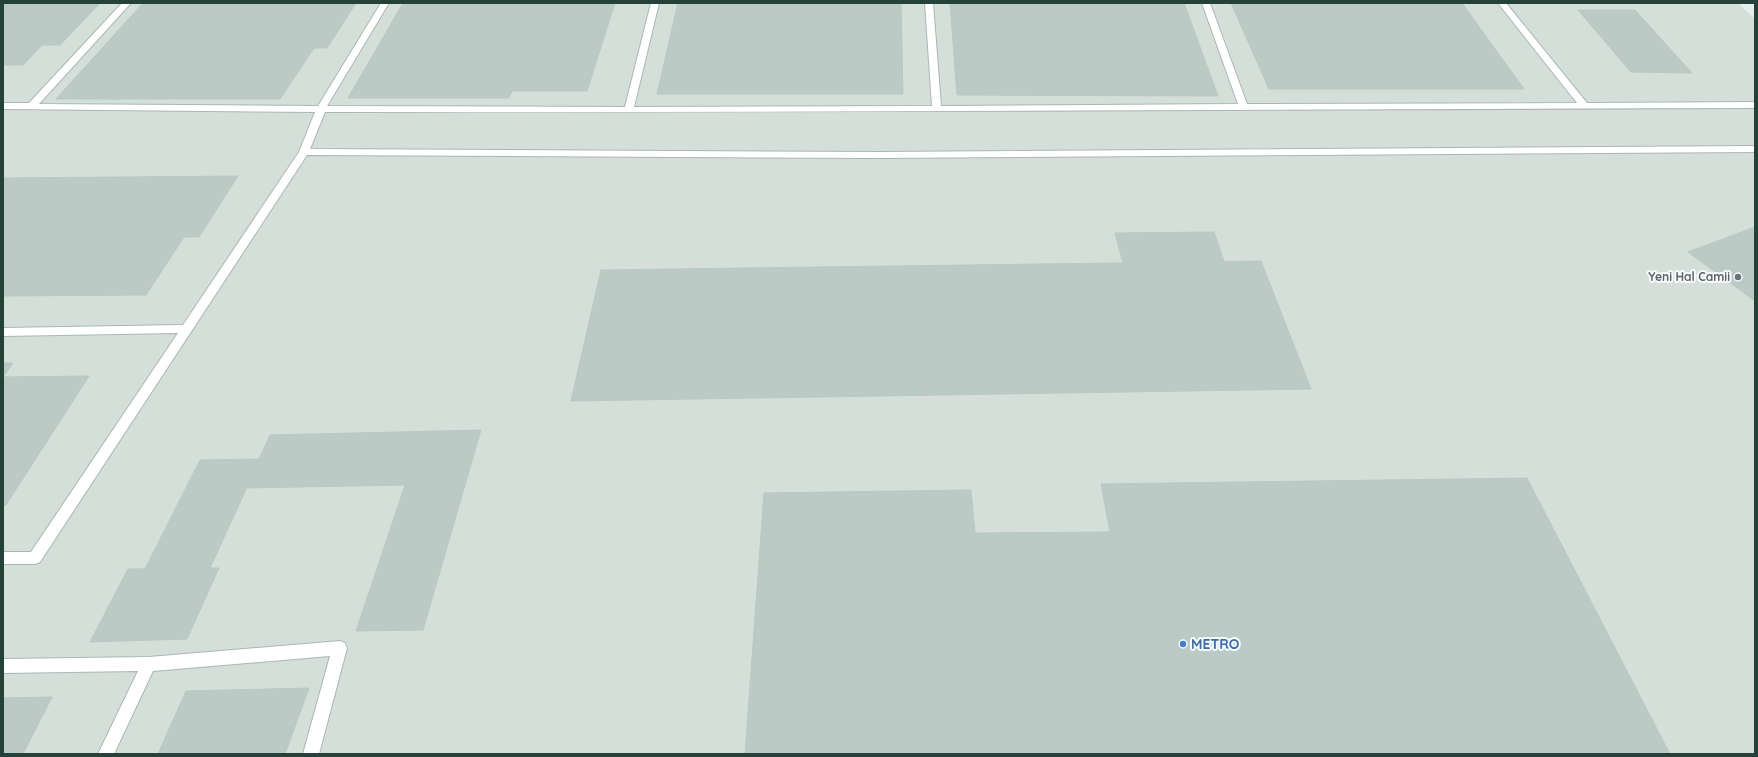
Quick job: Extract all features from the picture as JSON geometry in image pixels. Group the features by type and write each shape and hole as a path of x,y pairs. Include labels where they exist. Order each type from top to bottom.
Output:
{"street":[{"path":"31,106 127,3"},
{"path":"3,558 35,558 304,152 321,109 385,3"},
{"path":"629,110 655,3"},
{"path":"929,3 937,109"},
{"path":"1206,3 1244,107"},
{"path":"1502,3 1585,106"},
{"path":"3,106 629,110 1755,105"},
{"path":"304,152 880,155 1755,149"},
{"path":"3,332 187,329"},
{"path":"3,666 149,664 340,648 311,754"},
{"path":"106,754 149,664"}],"shaded area":[{"path":"3,3 1738,3 1755,19 1755,754 3,754"}],"building":[{"path":"3,3 100,3 60,45 42,45 23,65 3,65"},
{"path":"143,3 356,3 327,48 314,48 280,99 56,99"},
{"path":"403,3 615,3 587,91 512,91 509,98 348,98"},
{"path":"678,3 901,3 903,94 657,94"},
{"path":"950,3 1184,3 1218,96 957,95"},
{"path":"1231,3 1462,3 1524,89 1269,89"},
{"path":"1578,10 1635,10 1692,73 1631,72"},
{"path":"238,176 199,237 184,237 146,295 3,296 3,178"},
{"name":"Yeni Hal Camii","path":"1755,227 1755,301 1688,252"},
{"path":"1214,232 1224,261 1123,263 1115,233"},
{"path":"1261,261 1311,389 571,401 601,270"},
{"path":"3,363 13,363 3,377"},
{"path":"89,376 6,505 3,505 3,377"},
{"path":"481,430 423,630 356,631 405,485 246,488 270,435"},
{"path":"260,459 210,568 145,569 200,460"},
{"name":"METRO","path":"1527,478 1670,754 745,754 764,493 971,490 975,533 1110,532 1101,484"},
{"path":"219,568 187,639 90,642 128,569"},
{"path":"309,688 285,754 158,754 186,691"},
{"path":"52,697 23,754 3,754 3,698"}],"place":[{"name":"Yeni Hal Camii","path":"1738,277"},
{"name":"METRO","path":"1183,644"}]}
